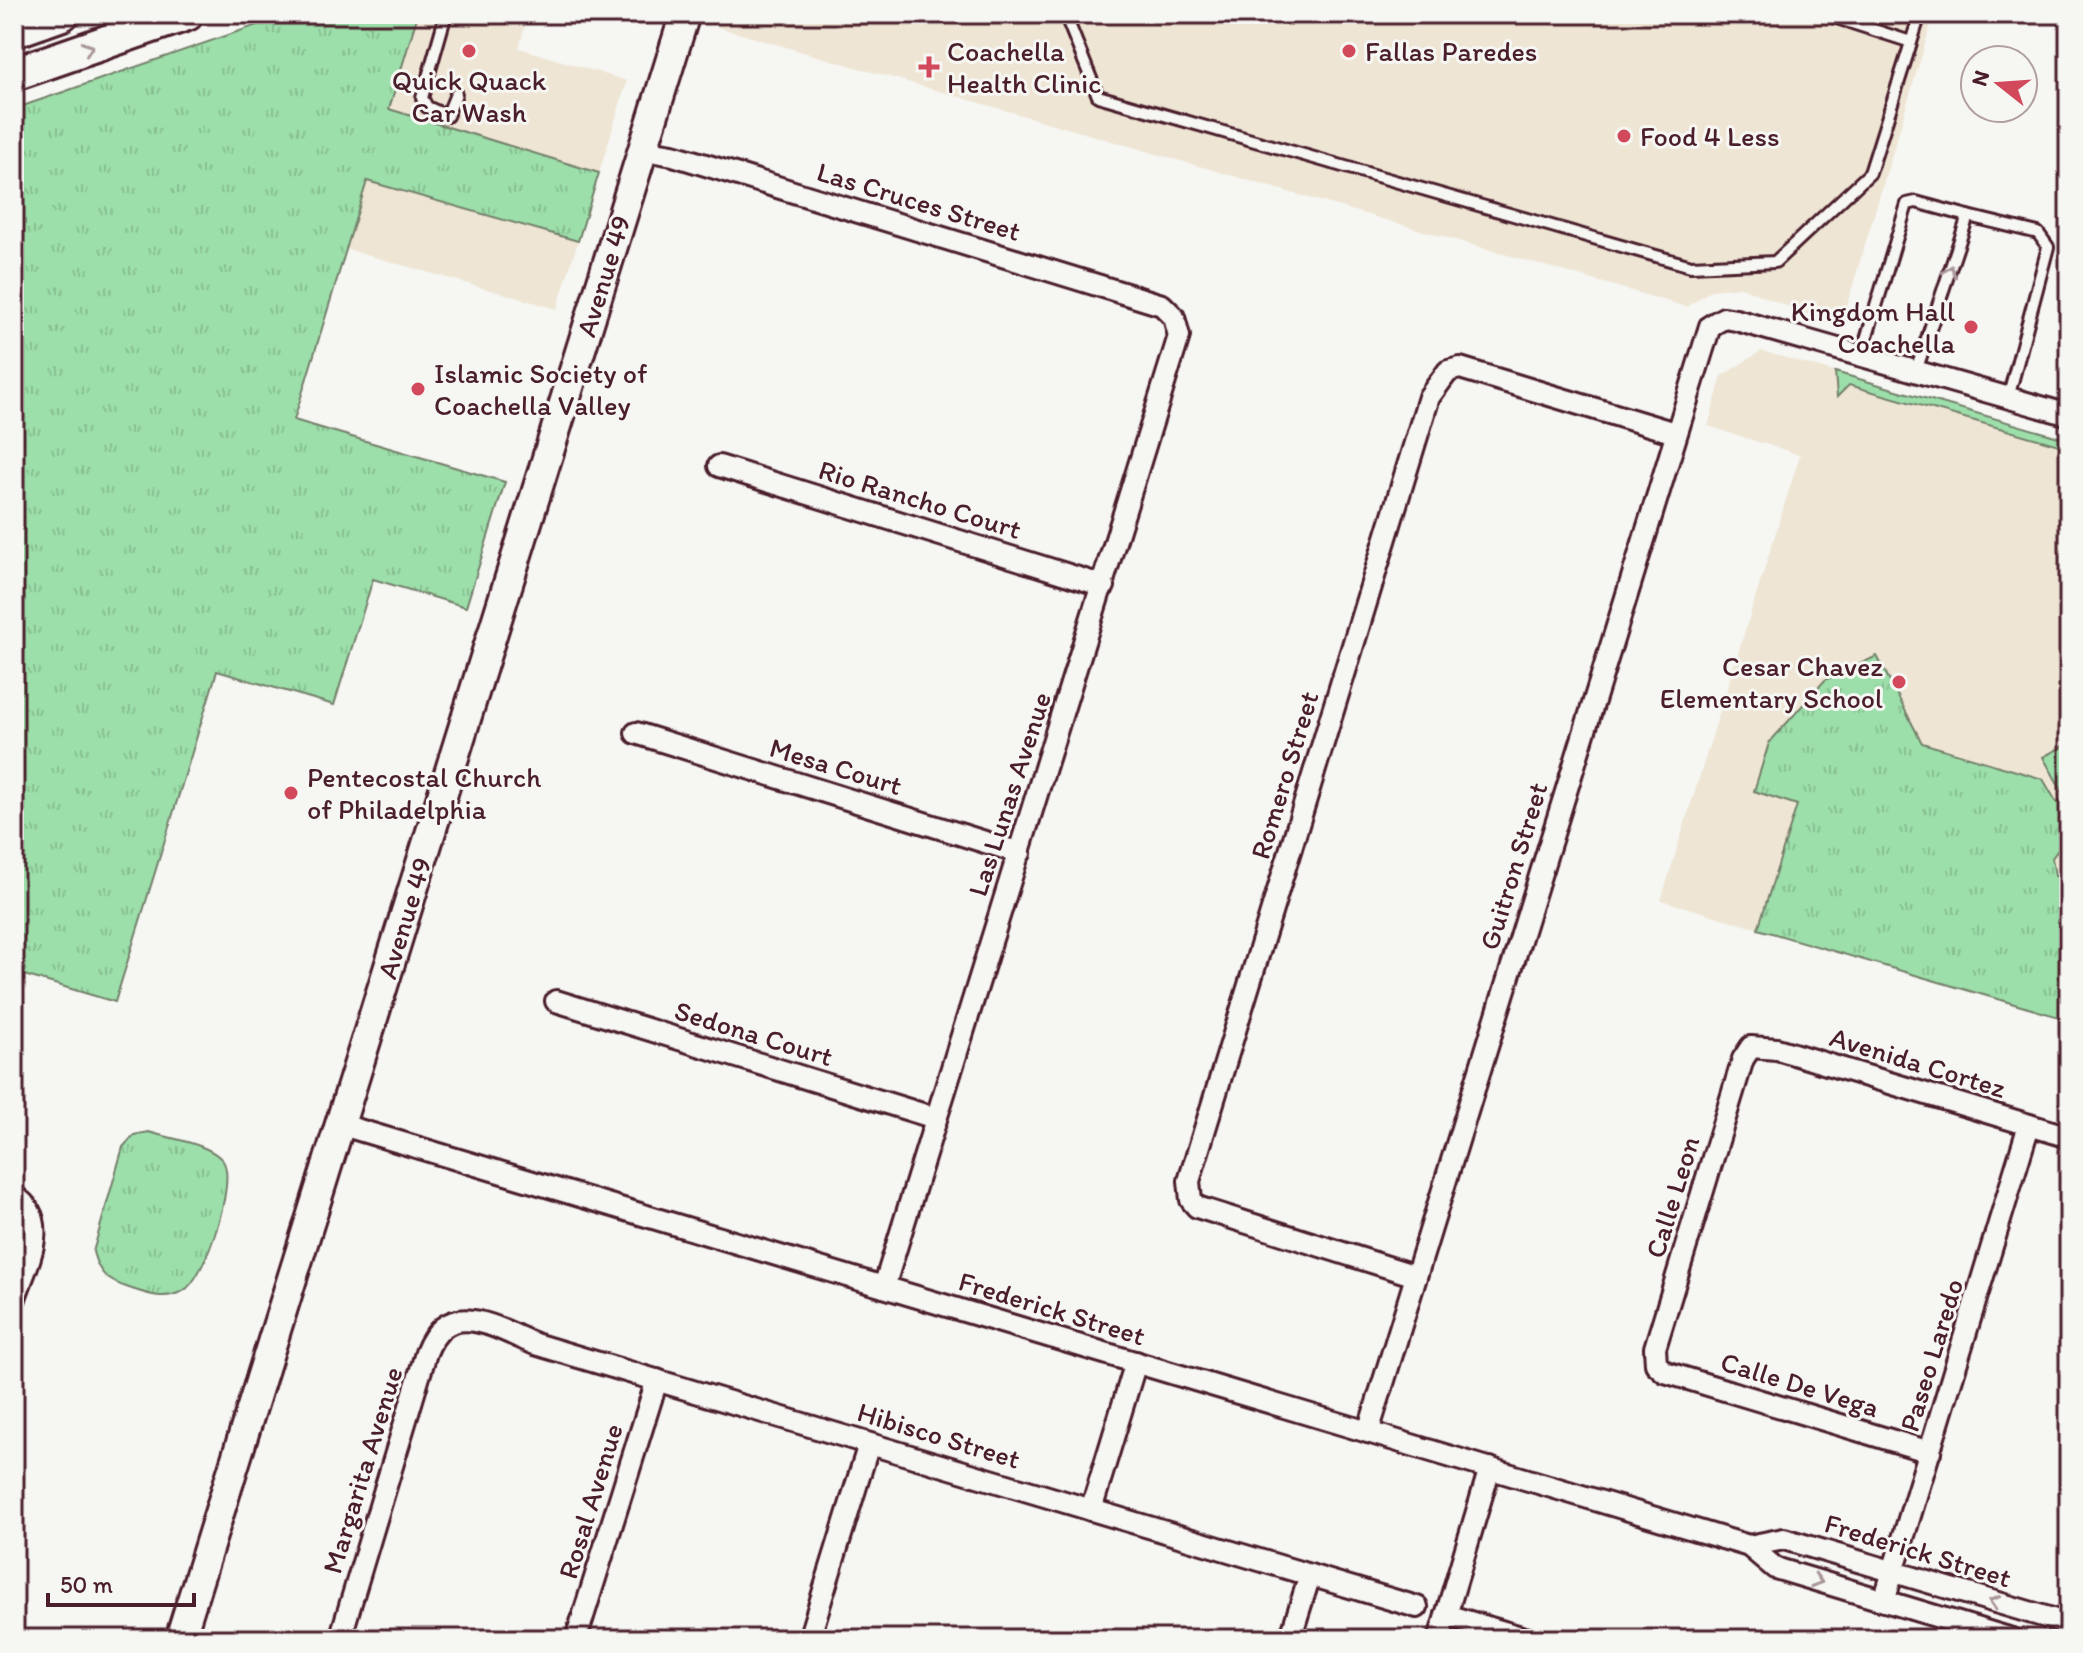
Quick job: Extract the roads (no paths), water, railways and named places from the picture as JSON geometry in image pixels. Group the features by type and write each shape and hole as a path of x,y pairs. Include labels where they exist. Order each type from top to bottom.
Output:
{"main road":[{"path":"14,31 62,14"},
{"path":"14,74 187,14"}],"street":[{"name":"Avenue 49","path":"180,1639 643,150 679,16"},
{"name":"Las Cruces Street","path":"643,150 673,155 1143,298 1162,305 1174,317"},
{"name":"Las Lunas Avenue","path":"884,1287 1176,357 1179,336 1174,317"},
{"name":"Guitron Street","path":"1368,1432 1705,338 1717,319 1736,320 1861,356"},
{"path":"1861,356 2069,415"},
{"name":"Romero Street","path":"1416,1276 1207,1211 1191,1200 1189,1181 1424,412 1429,397 1448,371 1460,368 1675,433"},
{"name":"Rio Rancho Court","path":"719,466 1104,586"},
{"name":"Mesa Court","path":"636,733 1020,853"},
{"name":"Sedona Court","path":"556,1001 935,1118"},
{"name":"Avenida Cortez","path":"1751,1047 1777,1049 2069,1137"},
{"name":"Calle Leon","path":"1656,1364 1655,1348 1743,1059 1751,1047"},
{"name":"Frederick Street","path":"339,1124 1749,1546 1775,1568 2012,1639"},
{"name":"Paseo Laredo","path":"1884,1601 2029,1125"},
{"path":"14,1196 31,1212 37,1223 36,1237 14,1301"},
{"name":"Hibisco Street","path":"446,1323 477,1321 535,1344 1417,1607"},
{"name":"Margarita Avenue","path":"340,1639 426,1353 433,1336 446,1323"},
{"path":"1091,1510 1136,1362"},
{"name":"Calle De Vega","path":"1656,1364 1665,1372 1930,1452"},
{"name":"Rosal Avenue","path":"576,1639 657,1380"},
{"path":"809,1639 869,1444"},
{"path":"1439,1639 1490,1468"},
{"name":"Frederick Street","path":"1749,1546 1784,1539 2069,1624"},
{"path":"1290,1639 1310,1575"},
{"path":"1446,1615 1528,1639"}],"lane":[{"path":"446,14 422,98 427,107 447,116 456,94"},
{"path":"1065,14 1098,96 1691,266 1775,262 1870,173 1920,14"},
{"path":"1824,14 1911,42"},
{"path":"1861,356 1907,204 1916,202 2038,233 2048,247 2008,398"},
{"path":"1916,371 1968,216"}],"place":[{"name":"Quick Quack Car Wash","path":"469,51"},
{"name":"Fallas Paredes","path":"1349,51"},
{"name":"Coachella Health Clinic","path":"929,67"},
{"name":"Food 4 Less","path":"1624,136"},
{"name":"Kingdom Hall Coachella","path":"1971,327"},
{"name":"Islamic Society of Coachella Valley","path":"418,389"},
{"name":"Cesar Chavez Elementary School","path":"1899,682"},
{"name":"Pentecostal Church of Philadelphia","path":"291,793"}]}
